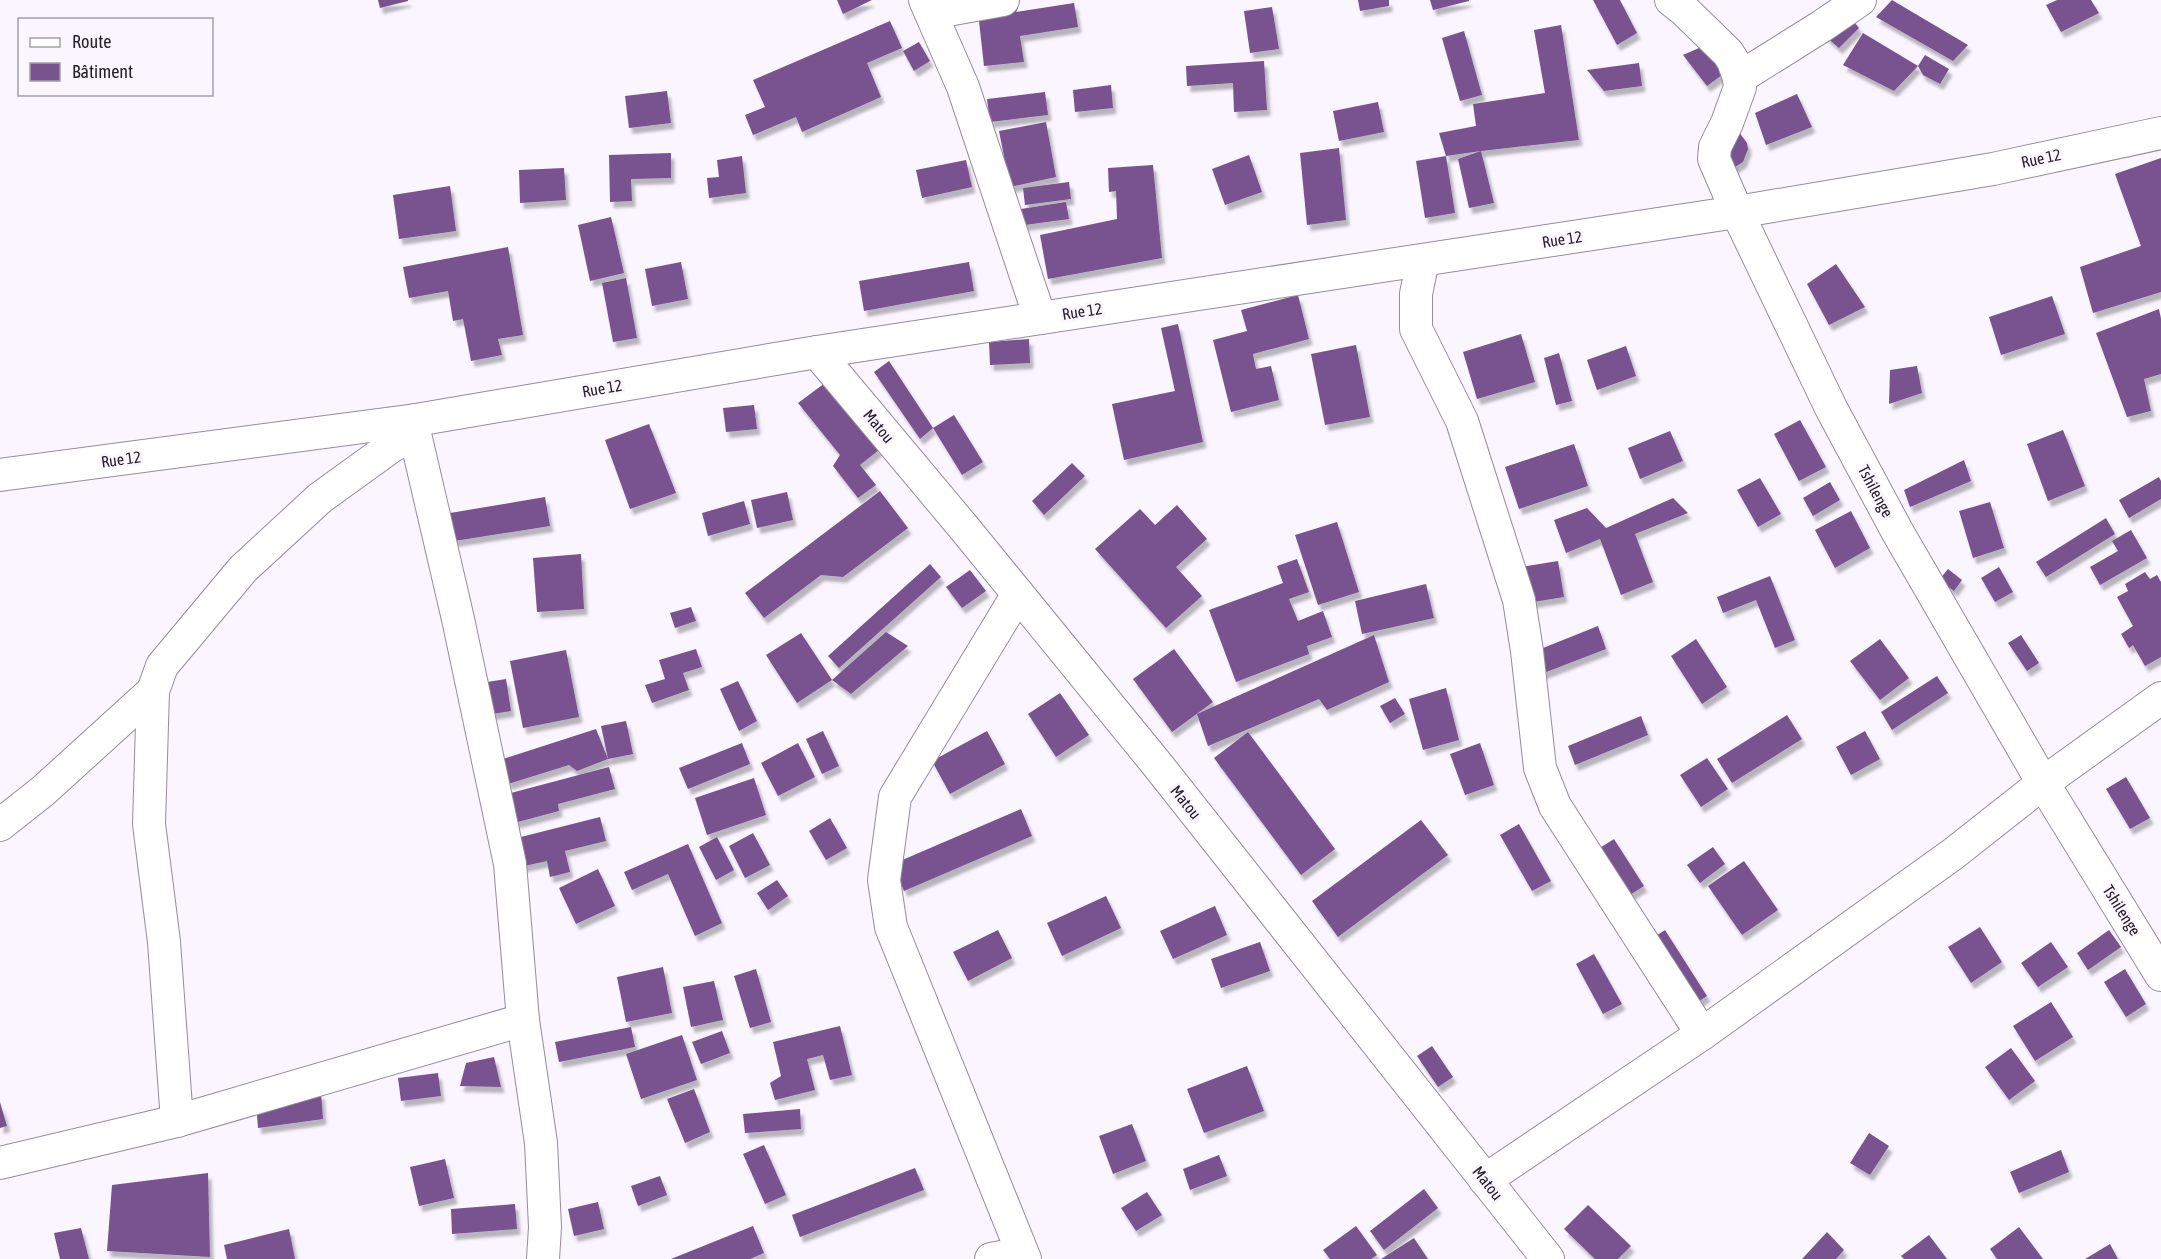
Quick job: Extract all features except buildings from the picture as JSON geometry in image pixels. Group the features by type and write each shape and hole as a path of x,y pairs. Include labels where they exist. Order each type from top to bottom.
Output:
{"street":[{"path":"1003,0 928,7 963,87 1040,318"},
{"path":"1671,0 1686,11 1728,53 1739,78 1860,0"},
{"name":"Tshilenge","path":"1739,78 1740,87 1734,108 1715,147 1714,159 1737,212 1842,429 1897,531 2043,783 2161,975"},
{"name":"Rue 12","path":"0,475 415,427 817,352 1737,212 1993,169 2161,133"},
{"path":"1423,260 1416,294 1416,329 1462,421 1519,600 1540,768 1554,806 1702,1034"},
{"name":"Matou","path":"817,352 1156,763 1548,1259"},
{"path":"177,1121 164,942 149,824 153,691 162,666 243,568 320,498 415,427 510,864 523,1020 541,1143 545,1227 543,1259"},
{"path":"991,1259 1024,1256 891,927 884,880 895,797 1018,594"},
{"path":"0,825 43,791 153,691"},
{"path":"1485,1180 1702,1034 1953,854 2043,783 2161,698"},
{"path":"0,1163 177,1121 523,1020"}]}
